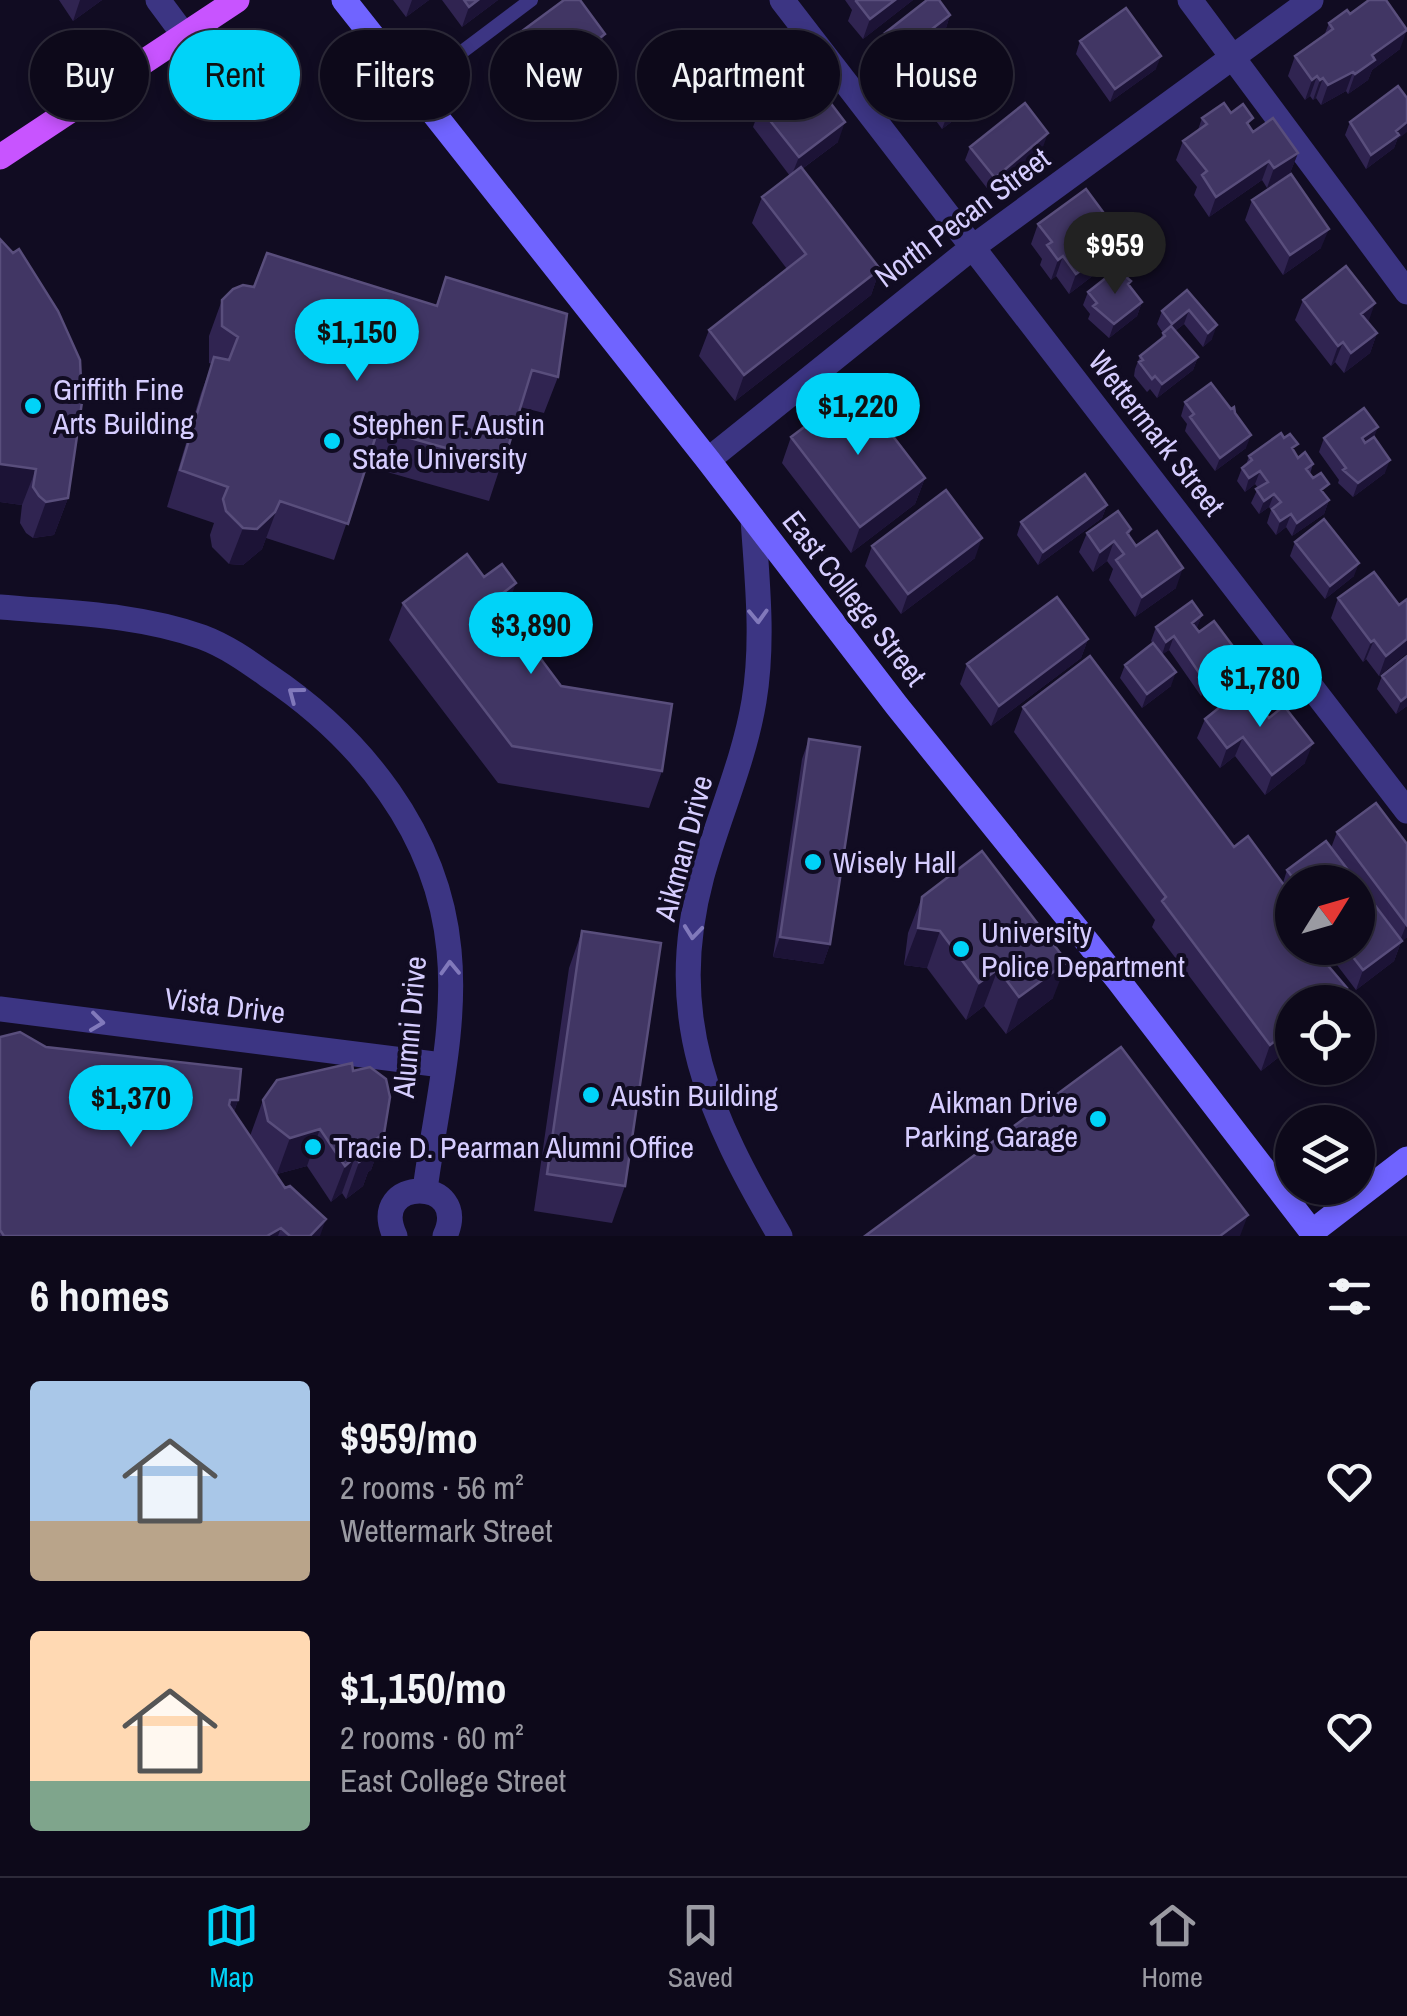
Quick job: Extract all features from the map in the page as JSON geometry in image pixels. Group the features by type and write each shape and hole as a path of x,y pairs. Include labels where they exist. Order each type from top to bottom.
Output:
{"main road":[{"path":"190,30 237,0"},
{"path":"0,157 169,44"}],"street":[{"path":"158,0 181,30"},
{"name":"East College Street","path":"344,0 368,30"},
{"name":"Wettermark Street","path":"782,0 1407,811"},
{"path":"1190,0 1407,292"},
{"name":"North Pecan Street","path":"708,460 973,247 1311,0"},
{"name":"East College Street","path":"439,120 897,706 1118,980 1311,1235"},
{"name":"Aikman Drive","path":"753,519 758,674 745,743 695,908 689,1004 692,1035 707,1092 780,1236"},
{"name":"Alumni Drive","path":"0,607 130,620 203,638 235,653 298,695 338,729 384,783 405,816 435,883 449,948 448,1026 425,1190"},
{"name":"Vista Drive","path":"0,1009 442,1065"},
{"path":"1311,1235 1407,1160"},
{"path":"394,1236 390,1218 398,1199 406,1193 425,1190 435,1193 448,1208 449,1227 445,1236"}],"lane":[{"path":"470,46 531,0"}],"building":[{"path":"564,0 580,0 602,30 523,30"},
{"path":"857,0 895,0 870,19"},
{"path":"927,0 939,0 950,15 933,30 889,30"},
{"path":"1369,0 1386,0 1407,30 1372,55 1375,60 1355,74 1328,85 1317,76 1312,80 1295,56 1333,29 1329,23"},
{"path":"1126,8 1161,56 1115,89 1080,41"},
{"path":"1398,86 1407,98 1407,122 1396,131 1399,135 1371,155 1350,122"},
{"path":"1025,103 1048,133 995,178 970,147 1004,120 1013,120 1013,113"},
{"path":"1224,103 1231,113 1243,104 1253,118 1247,123 1253,132 1273,118 1298,153 1274,168 1269,161 1216,197 1202,175 1207,171 1183,141 1207,124 1202,118"},
{"path":"840,115 845,122 799,157 770,120 840,120"},
{"path":"801,167 880,269 744,375 709,330 806,254 762,197"},
{"path":"1291,174 1329,229 1290,255 1252,200"},
{"path":"1086,189 1123,239 1076,274 1063,256 1058,260 1047,245 1052,242 1038,224"},
{"name":"Griffith Fine Arts Building","path":"0,239 13,253 19,249 58,311 80,360 82,402 68,498 46,502 33,487 36,469 0,464"},
{"path":"267,253 437,306 446,277 567,314 558,377 532,370 503,464 378,429 348,524 280,501 275,512 257,529 243,528 226,511 223,499 228,487 180,470 214,357 229,360 238,337 222,326 222,300 233,289 243,285 254,287"},
{"path":"1346,266 1375,303 1361,314 1377,333 1351,353 1343,342 1338,346 1303,300"},
{"path":"1117,269 1131,281 1128,284 1142,302 1114,324 1093,306 1097,303 1088,292"},
{"path":"1187,290 1217,325 1208,333 1189,310 1172,324 1162,311"},
{"path":"1171,326 1198,357 1162,384 1155,376 1152,379 1139,362 1143,360 1140,356 1165,336 1163,333"},
{"path":"1211,383 1231,409 1234,407 1251,435 1220,458 1190,417 1194,414 1185,402"},
{"path":"856,388 925,478 860,527 791,437"},
{"path":"1364,408 1378,427 1362,438 1365,443 1374,437 1390,460 1358,483 1343,470 1346,468 1324,438"},
{"path":"1281,433 1284,438 1290,434 1298,444 1292,448 1298,458 1305,452 1313,464 1306,469 1313,478 1321,473 1329,484 1321,490 1329,500 1297,523 1291,514 1280,521 1272,509 1281,502 1274,494 1264,501 1256,489 1268,482 1260,471 1249,478 1242,468 1252,460 1249,456"},
{"path":"1085,474 1107,505 1043,552 1021,522"},
{"path":"946,490 982,538 908,594 872,546"},
{"path":"1118,511 1131,529 1127,533 1136,546 1157,531 1183,568 1142,597 1116,560 1124,554 1114,541 1100,552 1087,533"},
{"path":"1324,519 1359,563 1330,586 1295,542"},
{"path":"467,554 484,577 502,564 516,583 499,596 503,602 500,604 561,686 672,704 662,771 512,746 403,603"},
{"path":"1374,572 1399,605 1407,599 1407,639 1386,656 1338,598"},
{"path":"1057,597 1088,639 999,706 967,664"},
{"path":"1192,601 1202,615 1192,623 1199,632 1214,621 1241,657 1206,683 1174,636 1166,642 1156,627"},
{"path":"1153,643 1176,672 1147,694 1125,665"},
{"path":"1090,656 1234,847 1248,836 1275,873 1275,965 1327,965 1344,985 1275,985 1275,1041 1270,1045 1162,901 1166,897 1023,707"},
{"path":"1407,656 1407,696 1401,701 1382,676"},
{"path":"1245,687 1269,718 1284,706 1313,743 1272,775 1243,737 1227,748 1205,719"},
{"name":"Wisely Hall","path":"809,739 860,747 830,944 780,937"},
{"path":"1376,803 1407,844 1406,924 1375,883 1375,865 1362,865 1337,832"},
{"path":"1326,841 1344,865 1294,865"},
{"path":"982,851 1067,962 1019,997 998,969 979,983 940,931 918,928 922,897"},
{"path":"1375,905 1402,941 1375,961"},
{"name":"Austin Building","path":"582,931 661,943 625,1186 547,1174"},
{"path":"20,1032 46,1047 241,1069 238,1100 230,1100 229,1105 285,1188 290,1186 326,1219 310,1236 290,1236 281,1228 267,1236 4,1236 0,1230 0,1037"},
{"name":"Aikman Drive Parking Garage","path":"1121,1047 1248,1215 1220,1236 865,1236"},
{"path":"352,1063 353,1071 370,1067 386,1079 390,1097 384,1134 371,1142 376,1150 359,1162 355,1157 345,1166 320,1129 290,1138 268,1121 263,1100 277,1080"}],"place":[{"name":"Griffith Fine Arts Building","path":"33,406"},
{"name":"Stephen F. Austin State University","path":"332,441"},
{"name":"Wisely Hall","path":"813,862"},
{"name":"University Police Department","path":"961,949"},
{"name":"Austin Building","path":"591,1095"},
{"name":"Aikman Drive Parking Garage","path":"1098,1119"},
{"name":"Tracie D. Pearman Alumni Office","path":"313,1147"}]}
